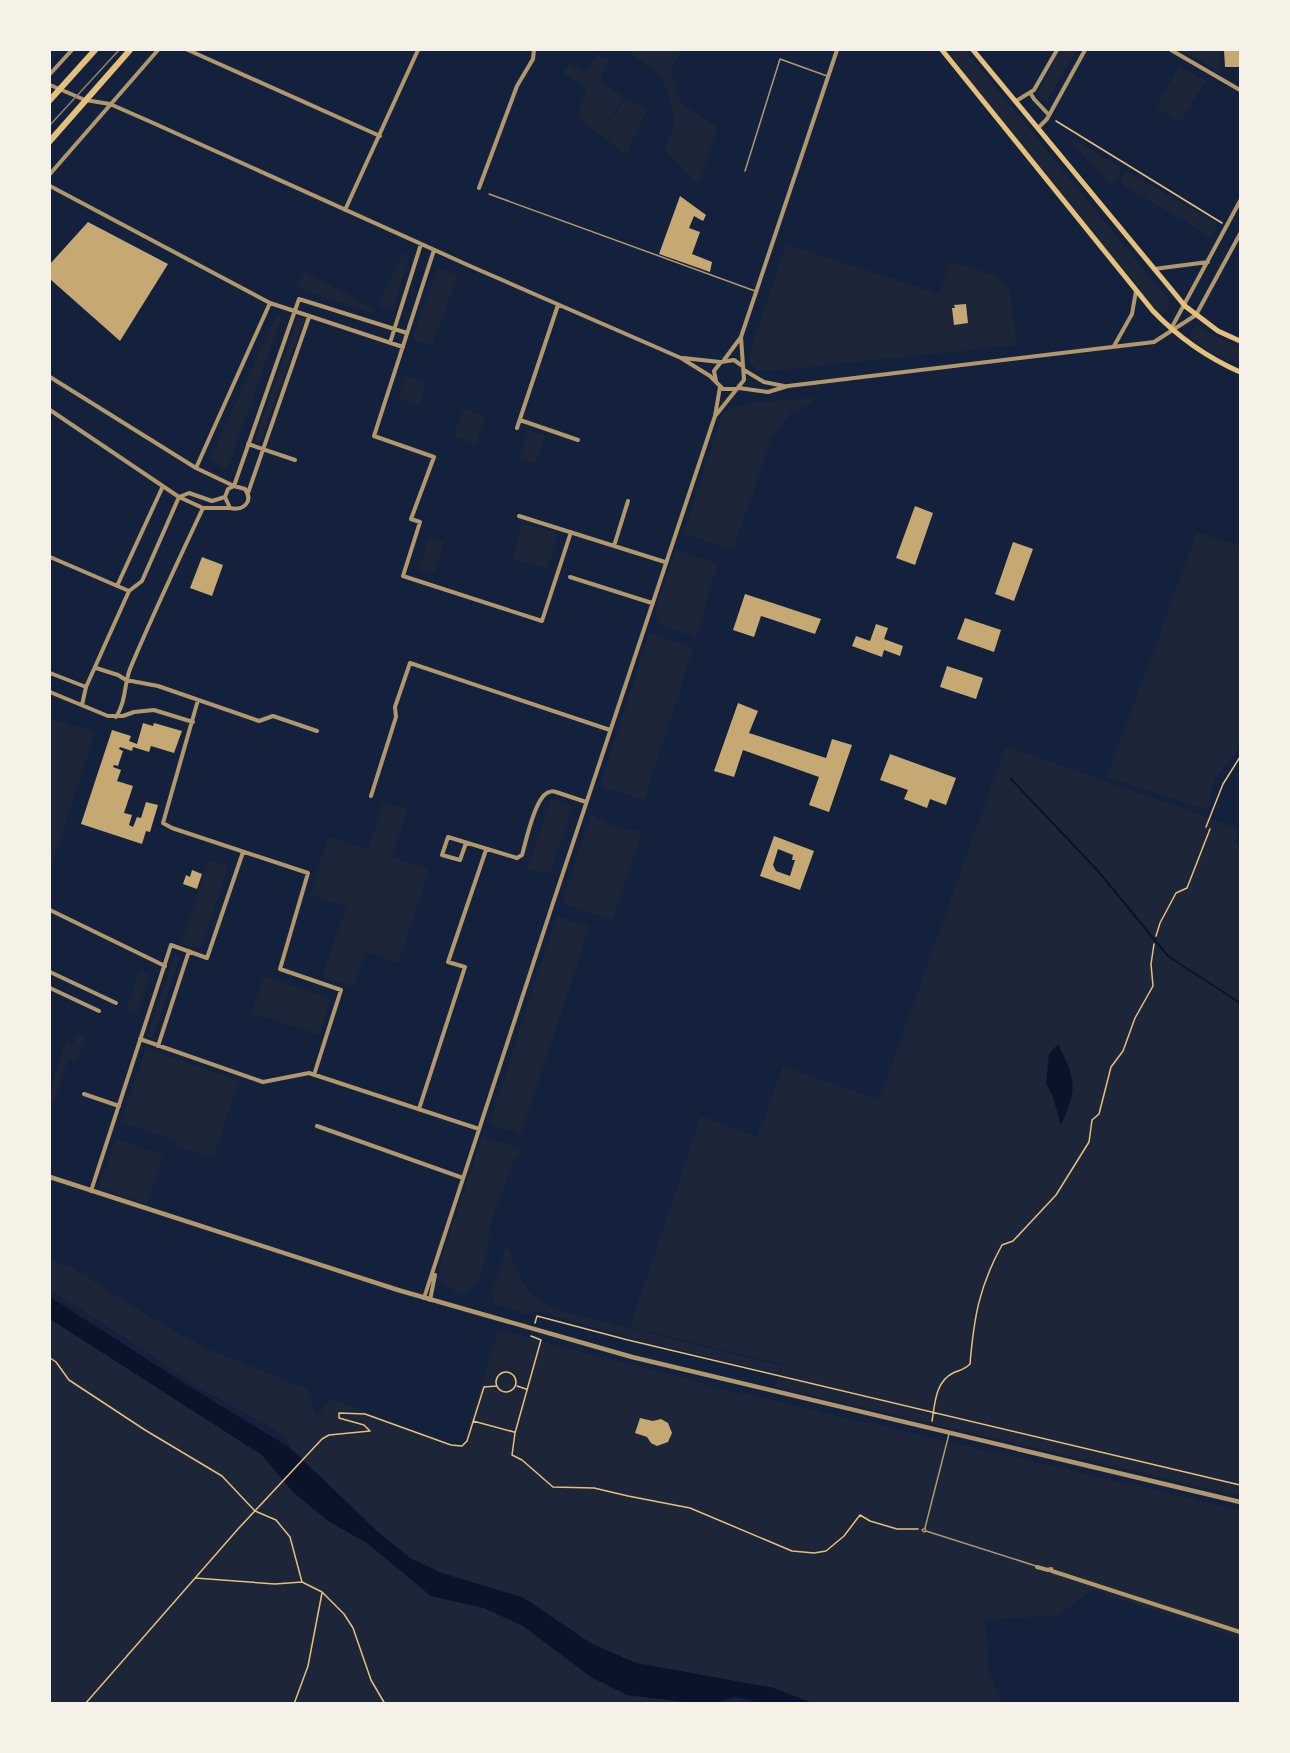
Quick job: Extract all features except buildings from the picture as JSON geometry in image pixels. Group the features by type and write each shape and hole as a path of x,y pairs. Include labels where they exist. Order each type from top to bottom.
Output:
{"main road":[{"path":"50,100 95,50"},
{"path":"50,141 130,50"},
{"path":"942,50 1136,291 1171,330 1203,354 1240,372"},
{"path":"973,50 1185,306 1218,331 1240,341"}],"street":[{"path":"50,74 72,50"},
{"path":"50,174 158,50"},
{"path":"188,50 380,136"},
{"path":"345,210 418,50"},
{"path":"479,188 517,86 533,58 534,50"},
{"path":"741,365 741,337 837,50"},
{"path":"1016,101 1031,94 1057,50"},
{"path":"1038,128 1049,115 1085,50"},
{"path":"1171,50 1240,90"},
{"path":"50,85 85,100 110,104 681,358 728,390 738,388 768,392 788,386 1154,342 1197,315 1240,236"},
{"path":"1031,94 1049,115"},
{"path":"50,186 270,303 403,347"},
{"path":"1171,330 1240,201"},
{"path":"390,343 421,244"},
{"path":"434,250 374,436 434,457 411,519 420,522 403,576 542,621 572,532"},
{"path":"1154,269 1208,261"},
{"path":"1114,347 1132,314 1136,291"},
{"path":"230,508 225,497 228,489 234,486 299,299 407,333"},
{"path":"196,468 270,303"},
{"path":"517,428 558,305"},
{"path":"50,410 179,497 203,508 237,510 243,508 248,502 248,494 309,316"},
{"path":"424,1298 435,1272 463,1178 665,562 716,416 718,385 714,371 741,337"},
{"path":"681,358 734,360 744,370 764,382 788,386"},
{"path":"716,416 744,380 744,370"},
{"path":"50,377 196,468 234,486 240,486 248,494"},
{"path":"520,420 578,440"},
{"path":"248,444 295,460"},
{"path":"117,586 163,486"},
{"path":"82,705 86,687 129,591 142,581 179,497 189,493 212,501 225,497"},
{"path":"614,546 628,501"},
{"path":"116,717 122,708 126,680 158,603 203,508"},
{"path":"519,516 665,562"},
{"path":"50,558 129,591"},
{"path":"570,577 652,603"},
{"path":"371,796 396,717 395,707 410,663 610,730"},
{"path":"96,668 126,680 159,686 259,721 273,716 317,731"},
{"path":"50,673 86,687"},
{"path":"50,692 108,716 116,717 154,710 193,722"},
{"path":"198,700 163,823 308,873 280,969 341,990 314,1075"},
{"path":"466,843 460,860 442,855 448,837 466,843 486,850 513,859 520,857 538,804 547,792 556,792 586,802"},
{"path":"419,1109 465,967 448,962 486,850"},
{"path":"92,1191 171,945 207,958 243,852"},
{"path":"50,910 165,966"},
{"path":"158,1046 189,951"},
{"path":"50,972 116,1003"},
{"path":"50,988 99,1011"},
{"path":"140,1039 263,1082 305,1073 479,1129"},
{"path":"84,1094 119,1106"},
{"path":"317,1126 463,1178"},
{"path":"50,1177 430,1300 632,1358 1240,1502"},
{"path":"430,1300 435,1272"},
{"path":"1037,1567 1240,1632"}],"lane":[{"path":"745,171 780,59 828,76"},
{"path":"489,194 755,292"},
{"path":"950,1433 926,1530 1037,1567"}],"path":[{"path":"1056,121 1227,226"},
{"path":"1206,827 1223,784 1240,757"},
{"path":"1156,936 1160,922 1176,892 1187,888 1210,829"},
{"path":"930,1428 935,1400 942,1381 964,1370 970,1364 975,1312 987,1273 1002,1245 1013,1241 1056,1196 1089,1142 1092,1120 1099,1114 1111,1068 1123,1051 1134,1018 1153,986 1151,964 1154,944"},
{"path":"915,1528 897,1528 870,1521 860,1515 844,1536 826,1551 814,1553 792,1551 690,1508 594,1488 553,1487 522,1460 512,1455 515,1433 541,1340 531,1336 537,1316 628,1340 1240,1485"},
{"path":"50,1358 56,1362 69,1380 145,1430 222,1476 255,1511 276,1520 290,1537 302,1581"},
{"path":"497,1386 497,1377 502,1372 508,1372 516,1379 516,1386"},
{"path":"85,1704 195,1578 317,1444 329,1435 370,1431 364,1425 339,1418 339,1413 365,1414 451,1445 462,1446 467,1441 484,1387 497,1386 506,1392 516,1386"},
{"path":"516,1386 527,1389"},
{"path":"472,1421 515,1433"},
{"path":"195,1578 265,1584 302,1581 322,1592 344,1614 353,1628 371,1680 385,1704"},
{"path":"294,1704 299,1696 308,1666 322,1592"}],"shaded area":[{"path":"631,50 681,50 670,71 681,104 718,128 699,183 692,179 665,150 675,121 663,77 630,53"},
{"path":"945,50 965,50 1167,298 1168,311 1162,313 1156,310"},
{"path":"1062,50 1077,50 1046,102 1036,95"},
{"path":"1182,50 1220,50 1221,73"},
{"path":"596,55 610,59 599,80 624,96 607,124 626,99 647,110 626,155 578,118 586,87 563,74 569,63 586,72"},
{"path":"1179,66 1206,81 1180,122 1156,108"},
{"path":"1072,138 1121,168 1115,183 1110,184 1070,141"},
{"path":"1126,171 1218,224 1211,237 1120,183"},
{"path":"786,244 939,294 950,262 1001,277 1009,290 1017,345 769,371 757,370 748,359"},
{"path":"403,252 409,256 393,310 379,305"},
{"path":"438,268 458,275 432,346 413,339"},
{"path":"305,272 373,308 372,313 297,288"},
{"path":"277,314 282,316 227,469 210,460"},
{"path":"298,317 305,318 260,443 255,440"},
{"path":"1197,327 1240,348 1240,365 1192,340 1190,333"},
{"path":"405,376 426,383 419,406 398,399"},
{"path":"817,398 789,415 772,437 733,550 683,533 723,412 769,401"},
{"path":"463,409 485,416 477,444 454,437"},
{"path":"528,430 545,436 536,464 519,458"},
{"path":"522,523 558,534 547,569 512,559"},
{"path":"1197,532 1240,546 1240,746 1216,778 1206,810 1107,777"},
{"path":"430,537 444,542 434,574 419,569"},
{"path":"676,550 718,564 696,638 660,624 655,612"},
{"path":"649,633 694,648 644,800 600,786"},
{"path":"50,718 95,732 50,871"},
{"path":"1006,746 1240,829 1234,843 1240,846 1240,1496 775,1387 783,1364 630,1327 701,1116 757,1137 783,1066 879,1100"},
{"path":"551,799 572,806 550,874 545,872 544,874 528,868"},
{"path":"383,802 407,809 392,857 429,870 398,963 366,952 353,987 323,976 346,906 310,895 328,837 368,849"},
{"path":"591,815 617,827 642,832 612,920 562,903"},
{"path":"209,860 228,867 200,948 181,944"},
{"path":"557,916 589,927 521,1134 489,1124"},
{"path":"175,955 179,959 153,1037 148,1038 147,1035"},
{"path":"139,971 150,975 137,1014 126,1011"},
{"path":"264,976 330,998 320,1035 252,1013"},
{"path":"77,1033 85,1036 77,1060 69,1058 54,1102 50,1101 50,1092 66,1043 73,1045"},
{"path":"1058,1044 1073,1084 1070,1102 1061,1125 1053,1097 1046,1083 1049,1054"},
{"path":"146,1049 239,1081 213,1158 176,1146 177,1141 121,1122"},
{"path":"482,1136 521,1149 519,1157 514,1159 489,1230 487,1250 478,1281 470,1290 458,1293 449,1286 447,1288 440,1278 439,1265"},
{"path":"116,1139 163,1155 147,1204 99,1188"},
{"path":"507,1245 523,1283 534,1296 545,1304 562,1311 781,1366 778,1374 630,1338 536,1311 526,1314 496,1305 491,1295"},
{"path":"50,1260 70,1266 133,1307 205,1348 307,1389 316,1416 331,1399 449,1444 461,1445 466,1440 470,1420 499,1330 724,1389 1240,1510 1240,1639 1092,1590 1059,1615 985,1620 989,1671 1002,1704 812,1703 774,1688 636,1663 592,1644 523,1598 442,1573 410,1558 377,1531 289,1447 291,1444 279,1432 200,1388 50,1290"},
{"path":"50,1297 289,1447 377,1531 410,1558 442,1573 524,1598 592,1644 636,1663 774,1688 812,1703 764,1703 735,1697 715,1703 700,1704 627,1695 591,1677 523,1626 484,1608 431,1596 367,1543 328,1521 292,1491 262,1455 50,1319"},
{"path":"50,1319 262,1455 292,1491 328,1521 367,1543 431,1596 484,1608 523,1626 555,1648 665,1698 700,1703 50,1703"}],"waterway":[{"path":"1011,779 1098,871 1168,956 1240,1003"}],"tram line":[{"path":"50,125 119,50"}]}
